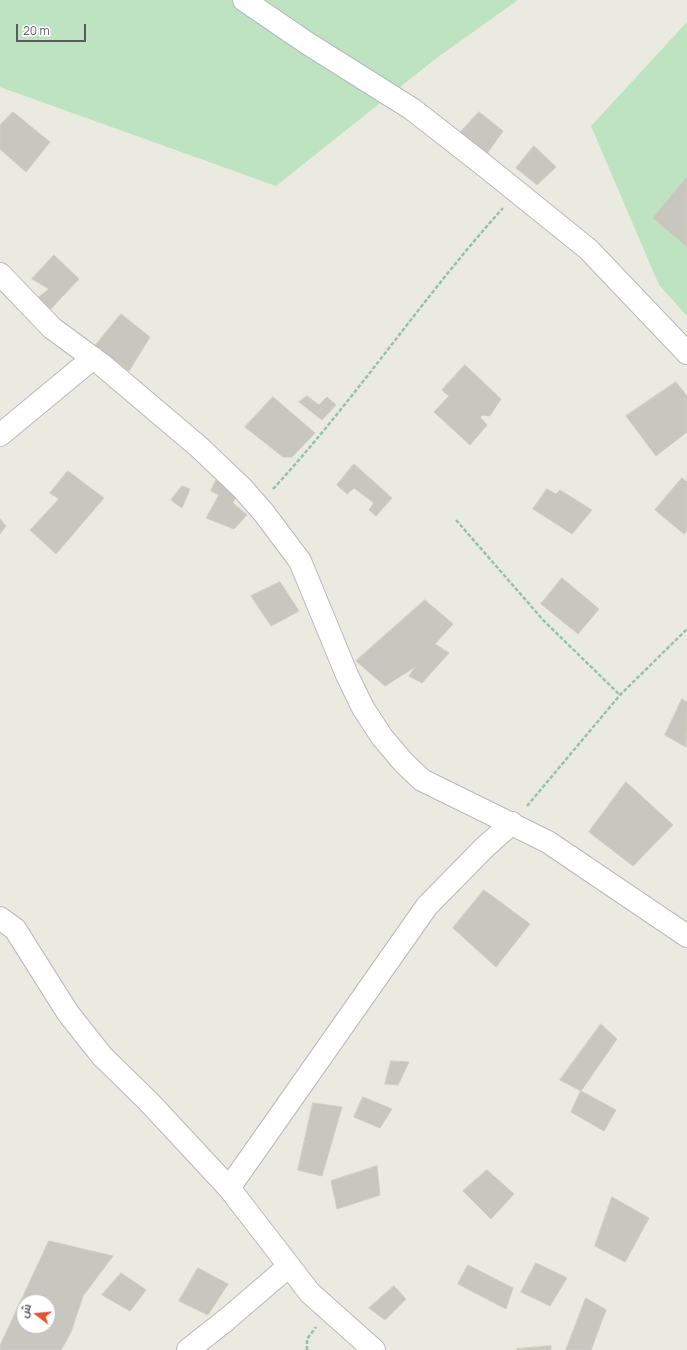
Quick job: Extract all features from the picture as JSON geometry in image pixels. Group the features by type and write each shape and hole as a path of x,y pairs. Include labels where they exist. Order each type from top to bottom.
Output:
{"street":[{"path":"244,0 412,109 517,192 588,249 687,353"},
{"path":"0,274 52,328 93,358 200,447 242,488 285,538 300,561 347,675 363,708 382,737 404,763 422,780 548,842 687,936"},
{"path":"0,435 93,358"},
{"path":"229,1188 427,906 485,847 512,823"},
{"path":"0,918 15,929 68,1013 102,1056 149,1102 229,1188 310,1293 374,1350"},
{"path":"188,1350 220,1325 289,1266"}],"path":[{"path":"258,506 304,455 480,233 517,192"},
{"path":"456,520 544,621 620,695"},
{"path":"512,823 620,695 687,629"}],"green space":[{"path":"0,0 518,0 434,60 276,186 0,87"},
{"path":"687,22 687,316 659,285 591,126"}],"building":[{"path":"13,112 50,142 26,172 0,149 0,125"},
{"path":"479,112 503,131 486,155 459,134"},
{"path":"534,146 556,167 537,185 516,168"},
{"path":"687,177 687,247 653,218"},
{"path":"54,255 79,279 46,314 34,301 49,289 32,279"},
{"path":"121,314 150,337 129,371 95,346"},
{"path":"465,365 501,399 490,416 483,415 480,417 487,425 470,445 434,412 449,396 442,390"},
{"path":"676,382 687,396 687,432 656,456 626,416"},
{"path":"307,396 319,405 327,397 336,405 322,420 299,402"},
{"path":"273,397 315,433 292,457 283,457 245,427"},
{"path":"354,464 392,498 376,516 369,510 374,503 354,488 347,494 337,485"},
{"path":"68,471 104,498 56,554 30,530 59,499 50,493"},
{"path":"682,478 687,482 687,530 684,534 655,510"},
{"path":"216,480 238,492 233,503 247,515 234,529 206,518 219,495 211,491"},
{"path":"182,486 190,489 182,508 171,500"},
{"path":"547,489 556,494 560,490 592,510 572,534 533,509"},
{"path":"0,519 6,526 0,534"},
{"path":"562,578 599,609 578,634 541,604"},
{"path":"280,582 299,611 271,626 251,596"},
{"path":"425,600 453,624 435,644 449,653 422,683 409,676 415,667 385,686 356,661"},
{"path":"682,699 687,702 686,747 665,735"},
{"path":"626,782 673,825 633,866 589,832"},
{"path":"484,890 530,924 496,967 453,928"},
{"path":"601,1024 617,1039 581,1091 560,1080"},
{"path":"391,1061 409,1062 398,1085 385,1084"},
{"path":"581,1091 616,1110 604,1131 571,1112"},
{"path":"363,1097 392,1109 380,1128 354,1117"},
{"path":"313,1103 342,1107 322,1176 298,1170"},
{"path":"377,1166 380,1195 337,1209 331,1181"},
{"path":"487,1170 514,1194 491,1219 463,1191"},
{"path":"612,1197 649,1218 625,1262 595,1246"},
{"path":"49,1241 113,1256 83,1296 71,1332 61,1350 0,1350 0,1346 16,1312 16,1334 56,1334 56,1294 24,1294"},
{"path":"536,1263 567,1278 550,1306 521,1292"},
{"path":"468,1265 513,1288 506,1309 458,1284"},
{"path":"198,1268 228,1284 208,1315 179,1301"},
{"path":"121,1273 146,1290 130,1311 102,1295"},
{"path":"394,1286 406,1299 385,1320 369,1308"},
{"path":"586,1298 606,1310 591,1350 566,1350"},
{"path":"551,1346 551,1350 517,1350 517,1349"}]}
